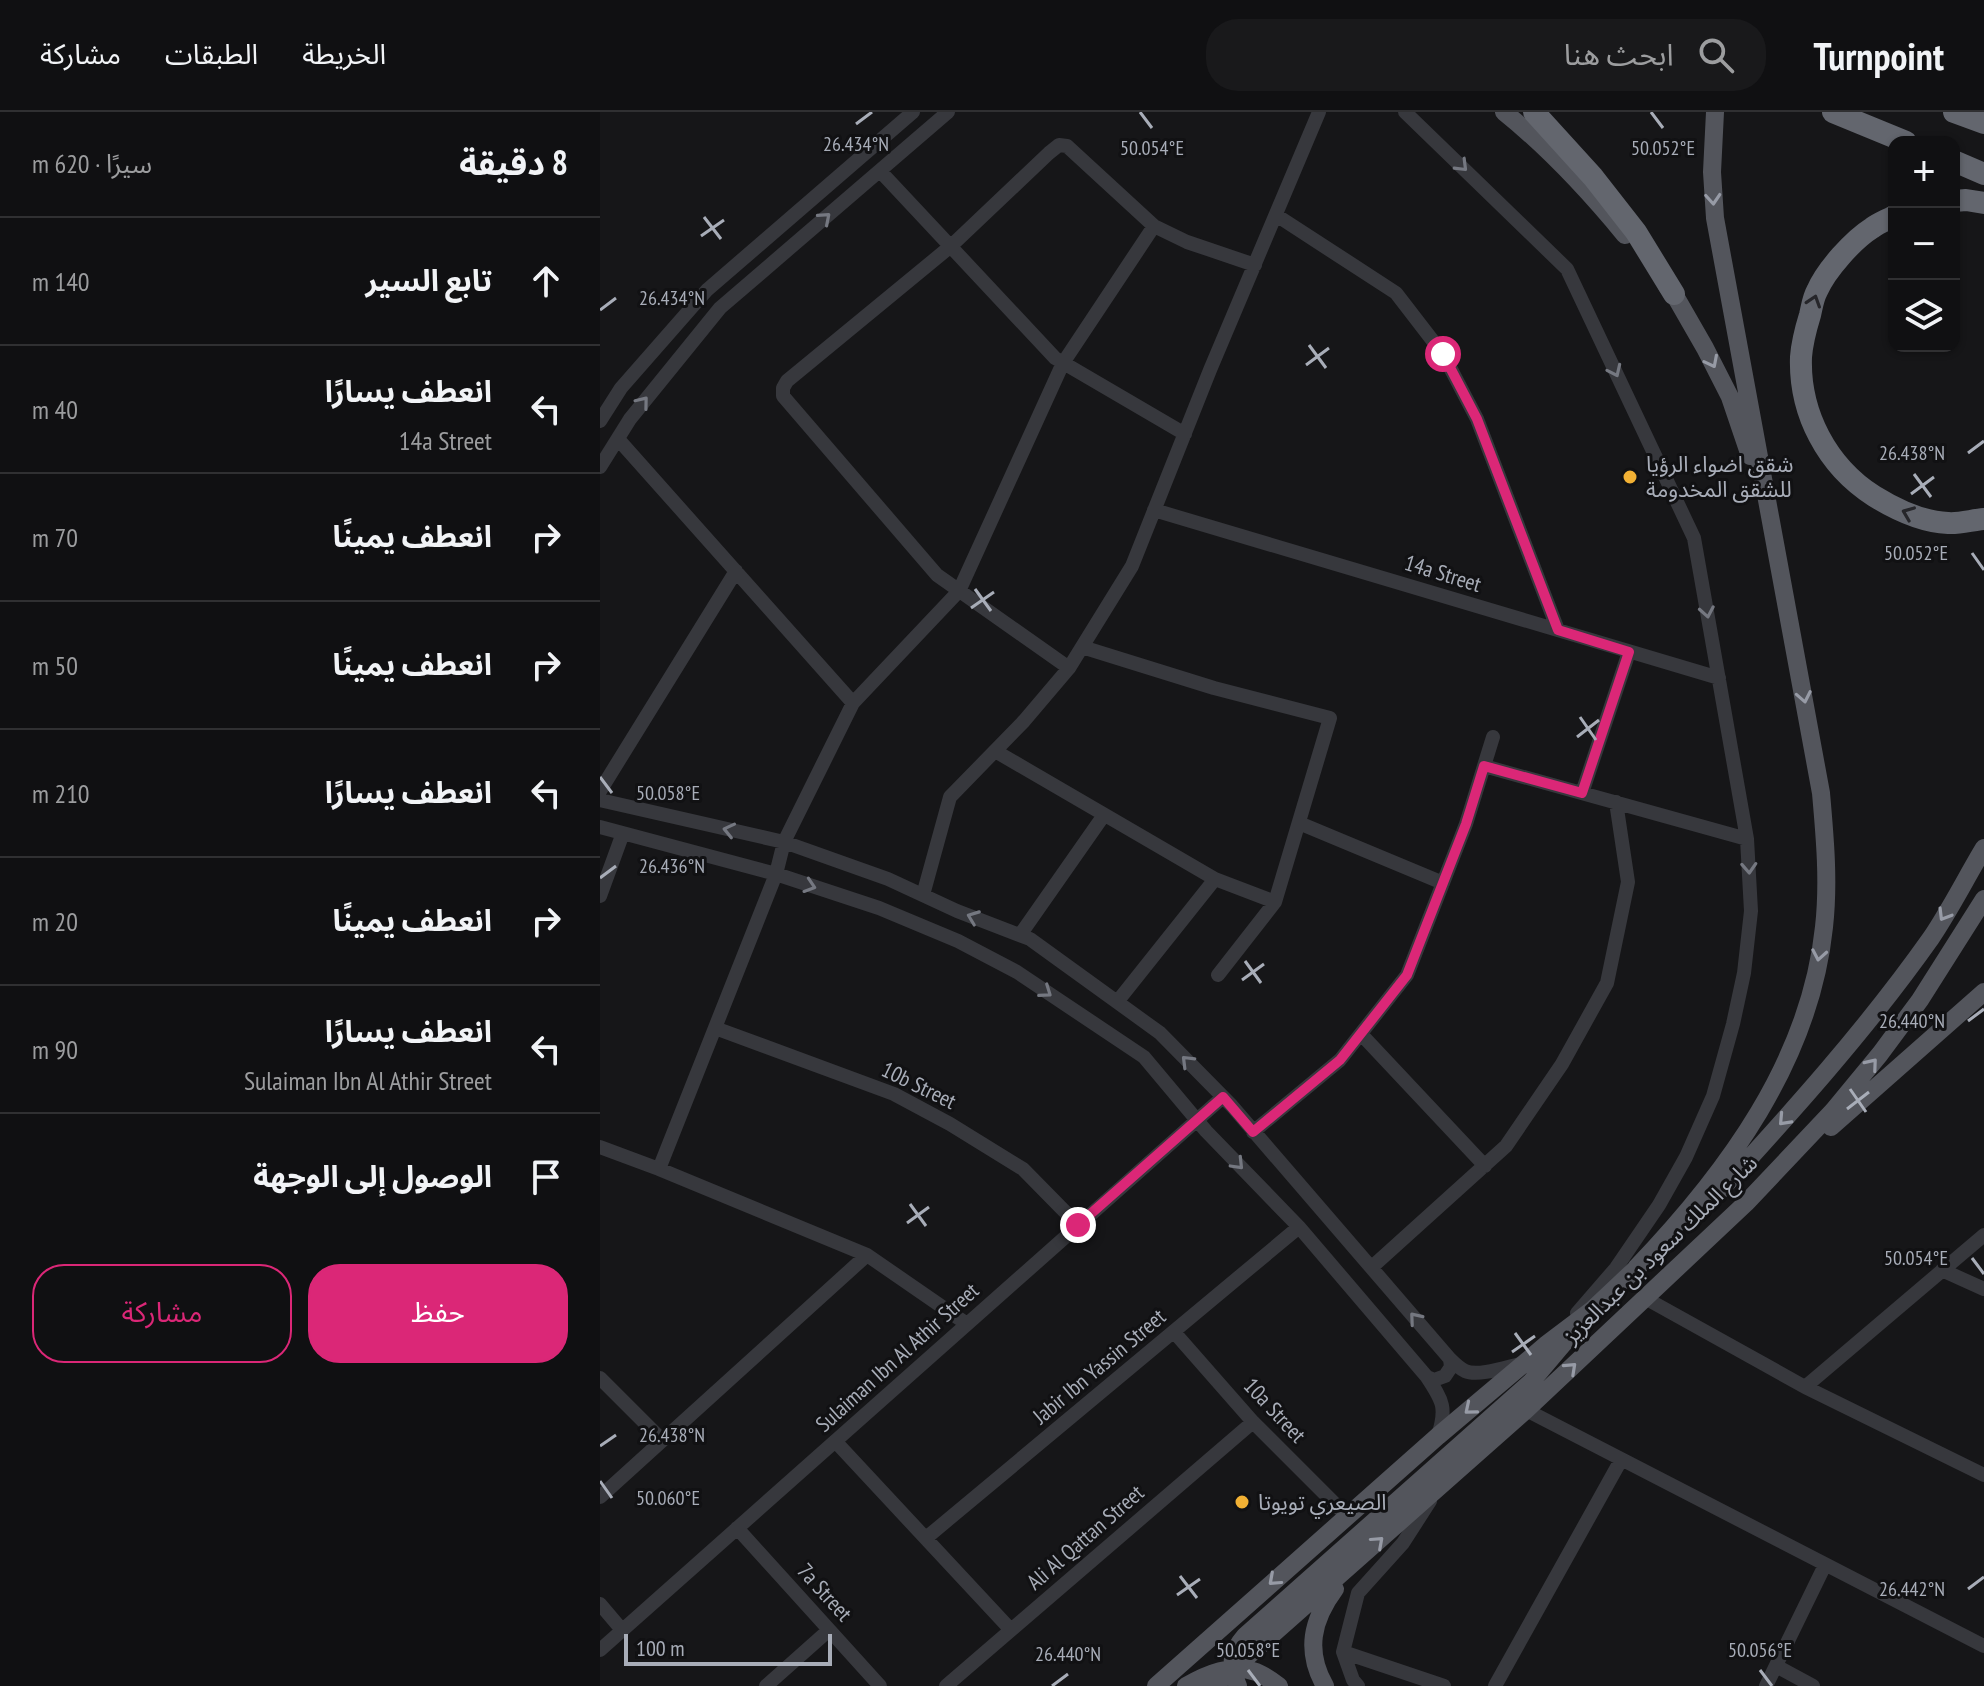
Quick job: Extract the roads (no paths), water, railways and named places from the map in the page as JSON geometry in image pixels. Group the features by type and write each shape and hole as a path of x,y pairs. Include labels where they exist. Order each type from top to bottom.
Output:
{"highway":[{"path":"1534,112 1576,157 1636,232 1674,294"},
{"path":"1833,112 1891,136"},
{"path":"1954,112 1984,123"},
{"path":"1960,164 1984,174"},
{"path":"1960,200 1984,203"},
{"path":"1888,219 1871,228 1840,256 1817,291 1801,355 1804,395 1811,421 1842,470 1888,505 1949,524 1984,519"}],"main road":[{"path":"1504,112 1590,193 1674,294 1730,397 1747,447 1789,621"},
{"path":"1636,1268 1712,1183 1744,1136 1795,1044 1814,985 1824,927 1826,854 1821,793 1715,218 1712,172 1714,116"},
{"name":"شارع الملك سعود بن عبدالعزيز","path":"1156,1686 1438,1436 1592,1310 1713,1197 1813,1089 1857,1036 1932,936 1984,848"},
{"name":"شارع الملك سعود بن عبدالعزيز","path":"1214,1686 1236,1678 1351,1566 1526,1410 1746,1203 1833,1111 1880,1054 1920,1000 1984,899"},
{"path":"1746,1203 1984,992"},
{"path":"1236,1678 1233,1660 1236,1646 1245,1636 1531,1382 1592,1310"},
{"path":"1325,1686 1313,1656 1316,1624 1322,1606 1351,1566"},
{"path":"1236,1678 1245,1669 1255,1671 1279,1686"},
{"path":"1186,1686 1221,1670 1236,1678"}],"street":[{"path":"600,421 621,388 707,290 913,112"},
{"path":"600,467 630,419 720,308 948,112"},
{"path":"923,895 950,797 1024,721 1069,668 1132,566 1319,112"},
{"path":"1405,112 1567,269 1694,538 1747,839 1751,911 1744,973 1713,1096 1686,1157 1659,1205 1616,1268 1585,1306 1547,1344"},
{"path":"1069,668 937,575 783,396 783,388 787,381 951,246 1059,145 1067,146 1154,226 1187,242 1255,265"},
{"path":"880,171 1055,358 1185,434"},
{"path":"1276,215 1396,293 1443,354 1477,419 1558,630"},
{"path":"659,1169 776,874 784,842 853,703 959,591 1063,363 1154,226"},
{"path":"618,439 853,703"},
{"name":"14a Street","path":"1154,510 1719,678"},
{"path":"600,791 736,571"},
{"path":"1082,647 1214,688 1330,718 1275,902 1218,975"},
{"path":"1582,793 1629,652"},
{"path":"1253,1132 1340,1060 1407,975 1466,824 1493,737"},
{"path":"995,751 1215,879 1275,902"},
{"path":"1484,766 1747,839"},
{"path":"600,800 784,842 888,879 957,911 1030,939 1160,1033 1223,1097 1461,1369 1469,1373 1483,1372 1524,1363"},
{"path":"1372,1267 1506,1146 1562,1064 1607,983 1628,882 1616,802"},
{"path":"1020,935 1104,815"},
{"path":"1299,823 1443,883"},
{"path":"600,827 776,874 879,908 958,941 1017,972 1144,1057 1196,1120 1299,1227 1427,1377 1443,1407 1438,1436"},
{"path":"600,896 623,833"},
{"path":"1117,1002 1215,879"},
{"name":"10b Street","path":"715,1028 894,1094 922,1109 1023,1169 1078,1225"},
{"path":"1361,1034 1485,1166"},
{"name":"Sulaiman Ibn Al Athir Street","path":"600,1650 1223,1097"},
{"path":"600,1147 867,1255 967,1324"},
{"name":"Jabir Ibn Yassin Street","path":"926,1538 1299,1227"},
{"path":"1805,1387 1984,1235"},
{"path":"600,1497 867,1255"},
{"path":"1942,1270 1984,1289"},
{"path":"1645,1298 1805,1387 1984,1475"},
{"name":"10a Street","path":"1174,1332 1253,1422 1347,1516"},
{"path":"1427,1377 1434,1380 1445,1376 1451,1367 1450,1359"},
{"path":"600,1378 662,1440"},
{"path":"1526,1410 1984,1646"},
{"name":"Ali Al Qattan Street","path":"946,1686 1253,1422"},
{"path":"835,1441 1011,1630"},
{"path":"1495,1686 1621,1460"},
{"path":"1358,1686 1343,1652 1358,1593 1403,1543 1439,1486"},
{"name":"7a Street","path":"737,1528 880,1686"},
{"path":"1766,1686 1825,1565"},
{"path":"600,1604 622,1630"},
{"path":"766,1686 829,1630"},
{"path":"1343,1652 1444,1686"},
{"path":"1776,1666 1813,1686"}],"place":[{"name":"شقق اضواء الرؤيا للشقق المخدومة","path":"1630,477"},
{"name":"الصيعري تويوتا","path":"1242,1502"}]}
